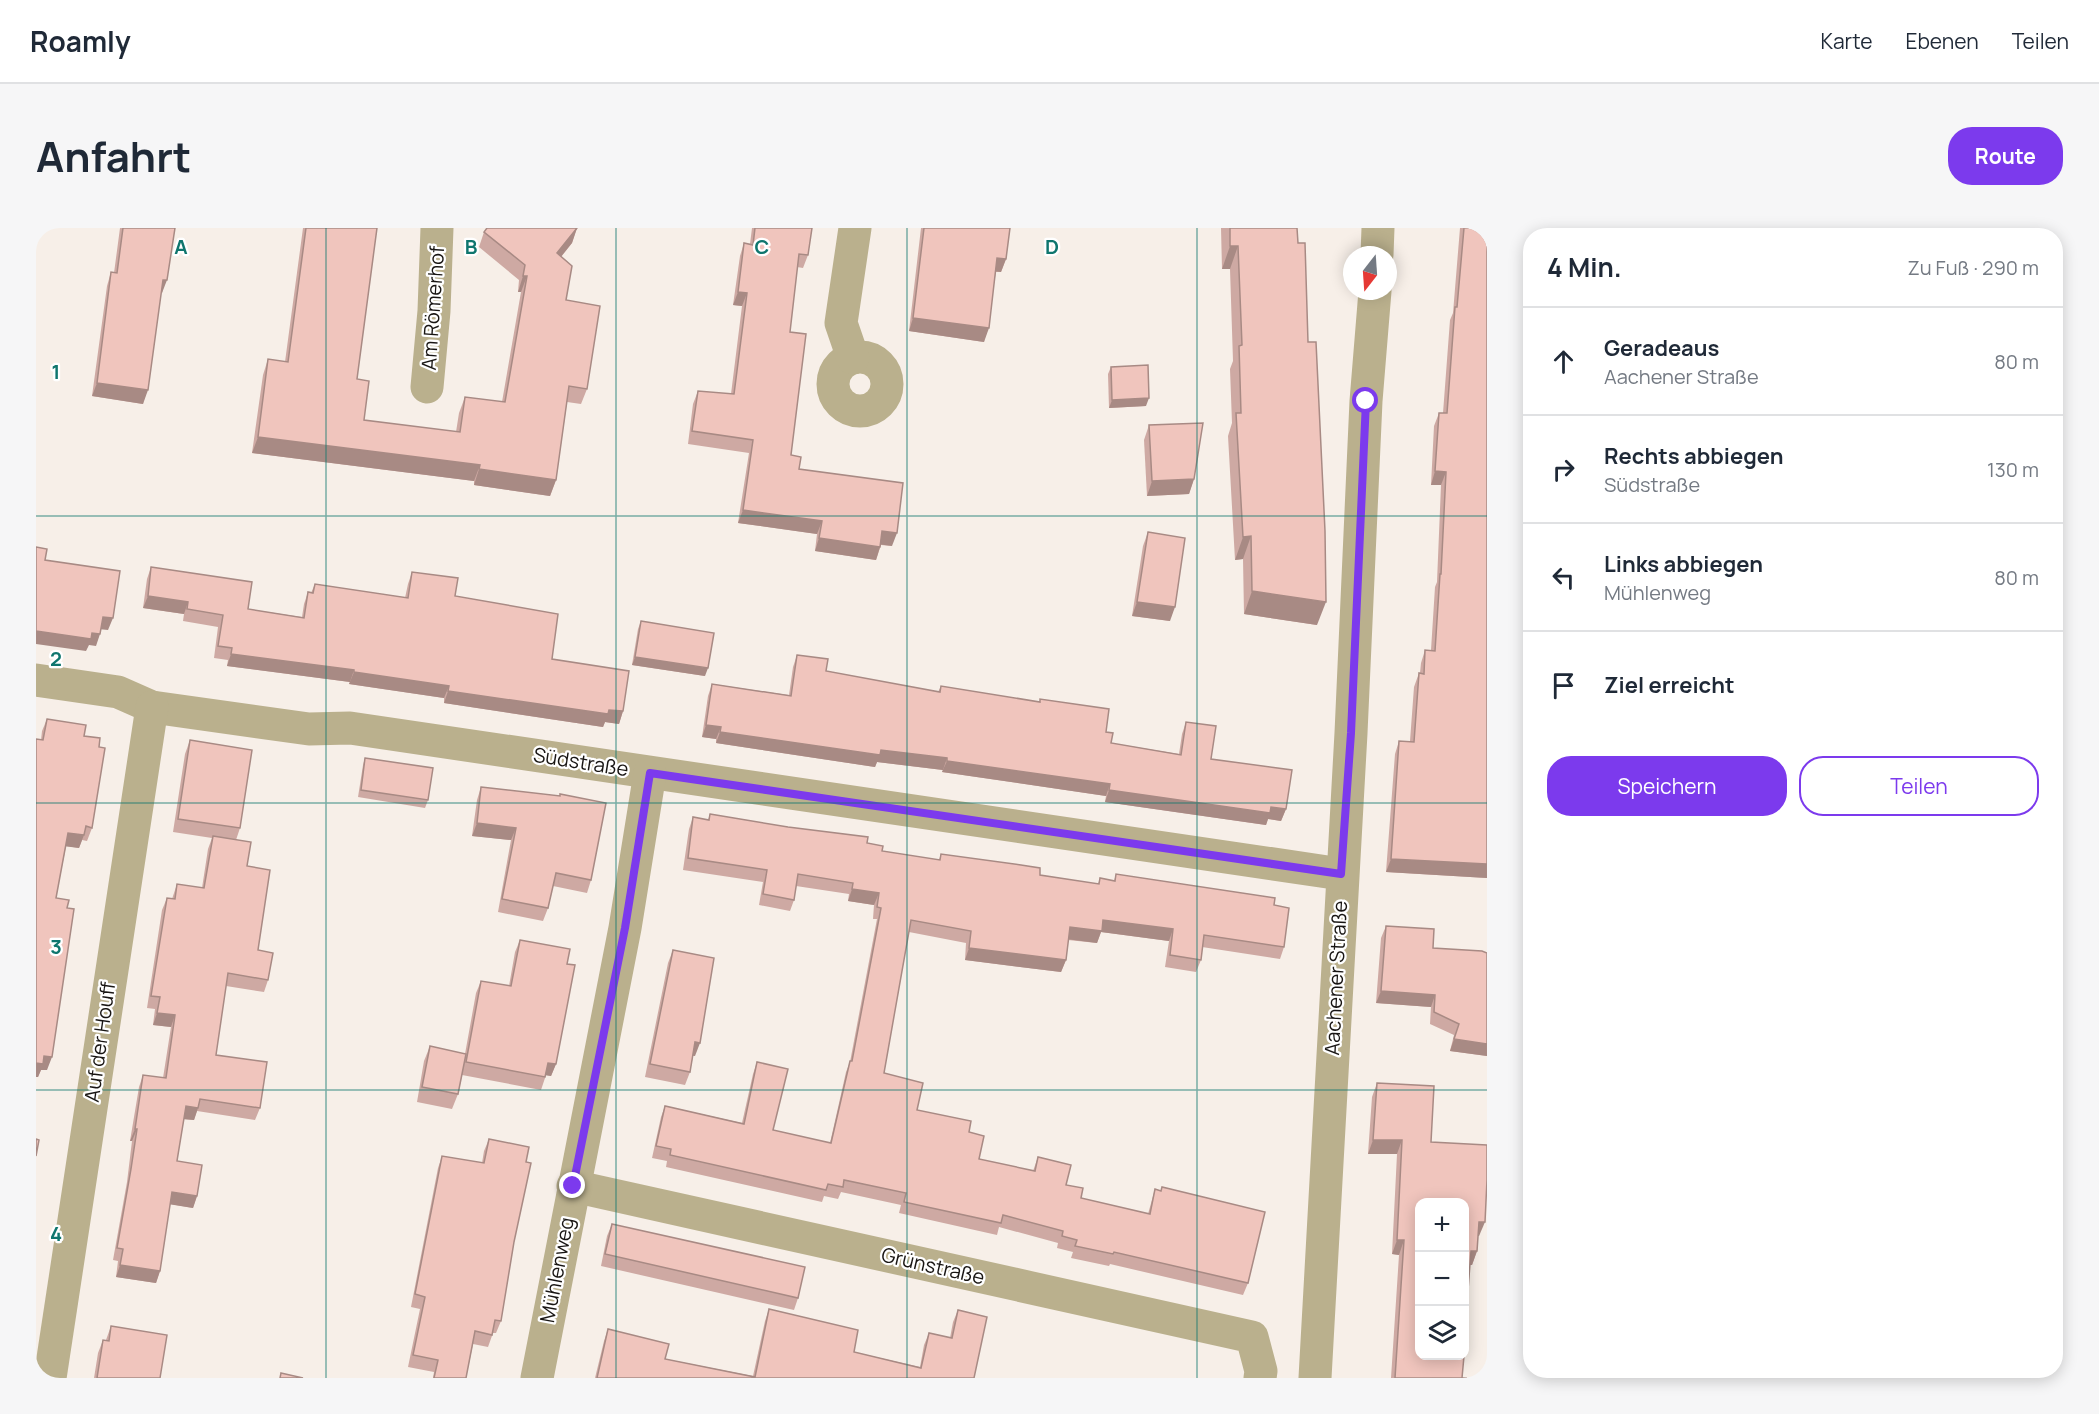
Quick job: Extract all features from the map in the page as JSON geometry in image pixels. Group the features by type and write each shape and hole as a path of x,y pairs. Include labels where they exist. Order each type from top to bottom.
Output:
{"street":[{"name":"Am Römerhof","path":"427,387 434,311 437,228"},
{"path":"853,358 841,323 855,228"},
{"path":"1377,246 1378,228"},
{"name":"Aachener Straße","path":"1315,1378 1341,874 1351,733 1366,401 1374,300"},
{"name":"Südstraße","path":"36,680 118,692 152,707 309,729 350,728 1341,874"},
{"name":"Auf der Houff","path":"50,1378 152,707"},
{"name":"Mühlenweg","path":"537,1378 625,928 650,773"},
{"name":"Grünstraße","path":"573,1186 1252,1337 1261,1371 1260,1378"}],"building":[{"path":"123,228 175,228 167,280 163,280 148,390 97,383 111,272 117,273"},
{"path":"306,228 377,228 357,379 369,381 364,420 460,432 465,397 505,402 527,276 523,276 525,265 484,232 487,228 577,228 557,253 572,266 566,300 600,306 587,389 569,386 556,480 479,469 480,465 258,437 268,359 288,362"},
{"path":"755,228 812,228 808,255 799,254 790,332 806,334 791,455 801,457 799,469 903,483 897,533 882,531 880,547 819,538 822,521 743,510 753,440 692,431 698,391 734,394 747,293 738,292 744,243 753,245"},
{"path":"924,228 1010,228 1006,259 997,258 989,328 913,318"},
{"path":"1230,228 1297,228 1298,243 1305,243 1308,342 1316,342 1326,602 1252,591 1251,536 1243,537 1236,413 1241,413 1239,346 1242,345 1238,246 1230,246"},
{"path":"1464,228 1487,228 1487,864 1391,859 1399,741 1414,742 1419,673 1424,674 1425,650 1435,651 1446,472 1435,471 1439,413 1447,413"},
{"path":"1148,365 1149,398 1112,400 1111,367"},
{"path":"1203,423 1194,479 1152,481 1149,425"},
{"path":"1148,532 1185,538 1175,607 1137,602"},
{"path":"36,547 47,549 45,560 120,571 113,618 103,617 100,634 92,633 91,639 36,631"},
{"path":"151,567 252,582 248,609 304,618 308,592 313,593 315,584 408,598 412,572 458,578 455,596 558,614 552,659 629,671 623,711 609,710 608,714 448,691 449,686 354,672 354,670 231,654 232,648 218,646 223,615 187,609 188,602 148,596"},
{"path":"641,621 714,633 708,668 635,657"},
{"path":"797,655 828,659 826,671 940,692 941,686 1040,702 1040,699 1109,709 1106,732 1113,733 1111,743 1181,755 1186,722 1216,726 1211,759 1292,770 1286,809 1271,807 1270,813 1109,790 1110,784 947,761 947,758 881,750 880,755 720,732 721,727 706,725 712,684 791,696"},
{"path":"47,719 86,725 84,736 100,738 99,747 105,748 92,828 86,826 84,835 68,833 56,898 69,900 67,908 74,909 52,1057 44,1056 43,1064 36,1063 36,739 43,740"},
{"path":"190,740 252,750 240,828 178,819"},
{"path":"365,758 433,768 428,800 361,790"},
{"path":"481,787 560,796 560,794 606,803 591,880 556,873 548,908 502,899 516,828 477,823"},
{"path":"710,814 868,837 867,843 883,846 882,851 940,860 941,854 1021,865 1040,868 1040,875 1099,884 1100,878 1115,881 1116,874 1275,898 1274,905 1289,908 1284,947 1204,935 1201,960 1170,955 1173,929 1103,920 1102,931 1070,927 1066,960 969,948 971,931 911,920 884,1073 923,1083 917,1110 971,1121 969,1132 984,1136 979,1159 1035,1171 1038,1157 1071,1165 1066,1185 1083,1188 1081,1198 1150,1214 1155,1189 1161,1191 1162,1187 1265,1212 1248,1283 1114,1252 1113,1254 1075,1246 1077,1240 1062,1236 1063,1231 1003,1215 1001,1223 904,1202 906,1193 844,1180 843,1187 828,1184 826,1190 670,1155 671,1149 656,1146 665,1106 744,1124 757,1062 788,1069 773,1130 831,1143 850,1061 852,1061 881,908 877,907 879,893 852,889 853,883 798,874 794,900 763,894 767,870 688,858 693,817 709,820"},
{"path":"213,836 251,842 247,866 270,870 258,950 273,953 268,980 228,973 216,1055 267,1062 260,1108 200,1099 198,1108 186,1106 177,1161 202,1165 197,1196 172,1192 160,1271 120,1265 123,1249 117,1248 131,1169 143,1075 166,1078 175,1015 157,1013 160,997 151,996 167,898 175,899 177,884 204,888"},
{"path":"1386,926 1434,929 1433,948 1487,953 1487,1044 1454,1039 1459,1024 1434,1012 1435,995 1381,991"},
{"path":"520,940 570,949 567,964 575,965 556,1064 548,1063 545,1077 466,1062 481,981 511,986"},
{"path":"673,950 714,958 700,1043 695,1042 690,1072 650,1064"},
{"path":"430,1046 466,1054 458,1094 422,1087"},
{"path":"1377,1083 1434,1086 1431,1142 1487,1145 1485,1222 1479,1222 1477,1251 1471,1251 1469,1277 1469,1198 1415,1198 1415,1360 1464,1360 1462,1378 1395,1378 1404,1240 1397,1240 1402,1140 1373,1140"},
{"path":"36,1139 39,1140 36,1156"},
{"path":"489,1139 529,1147 526,1162 531,1163 514,1242 501,1321 495,1320 492,1335 475,1331 466,1378 434,1378 438,1360 413,1355 425,1297 415,1294 442,1156 484,1163"},
{"path":"612,1224 805,1267 798,1298 605,1254"},
{"path":"769,1309 858,1330 854,1352 921,1368 929,1333 952,1338 958,1310 987,1317 974,1378 597,1378 608,1329 669,1344 665,1359 755,1377"},
{"path":"111,1326 167,1335 160,1378 97,1378 103,1340 109,1341"},
{"path":"281,1373 303,1378 280,1378"}],"route":[{"path":"573,1186 625,928 650,773 1341,874 1351,733 1366,401"}]}
